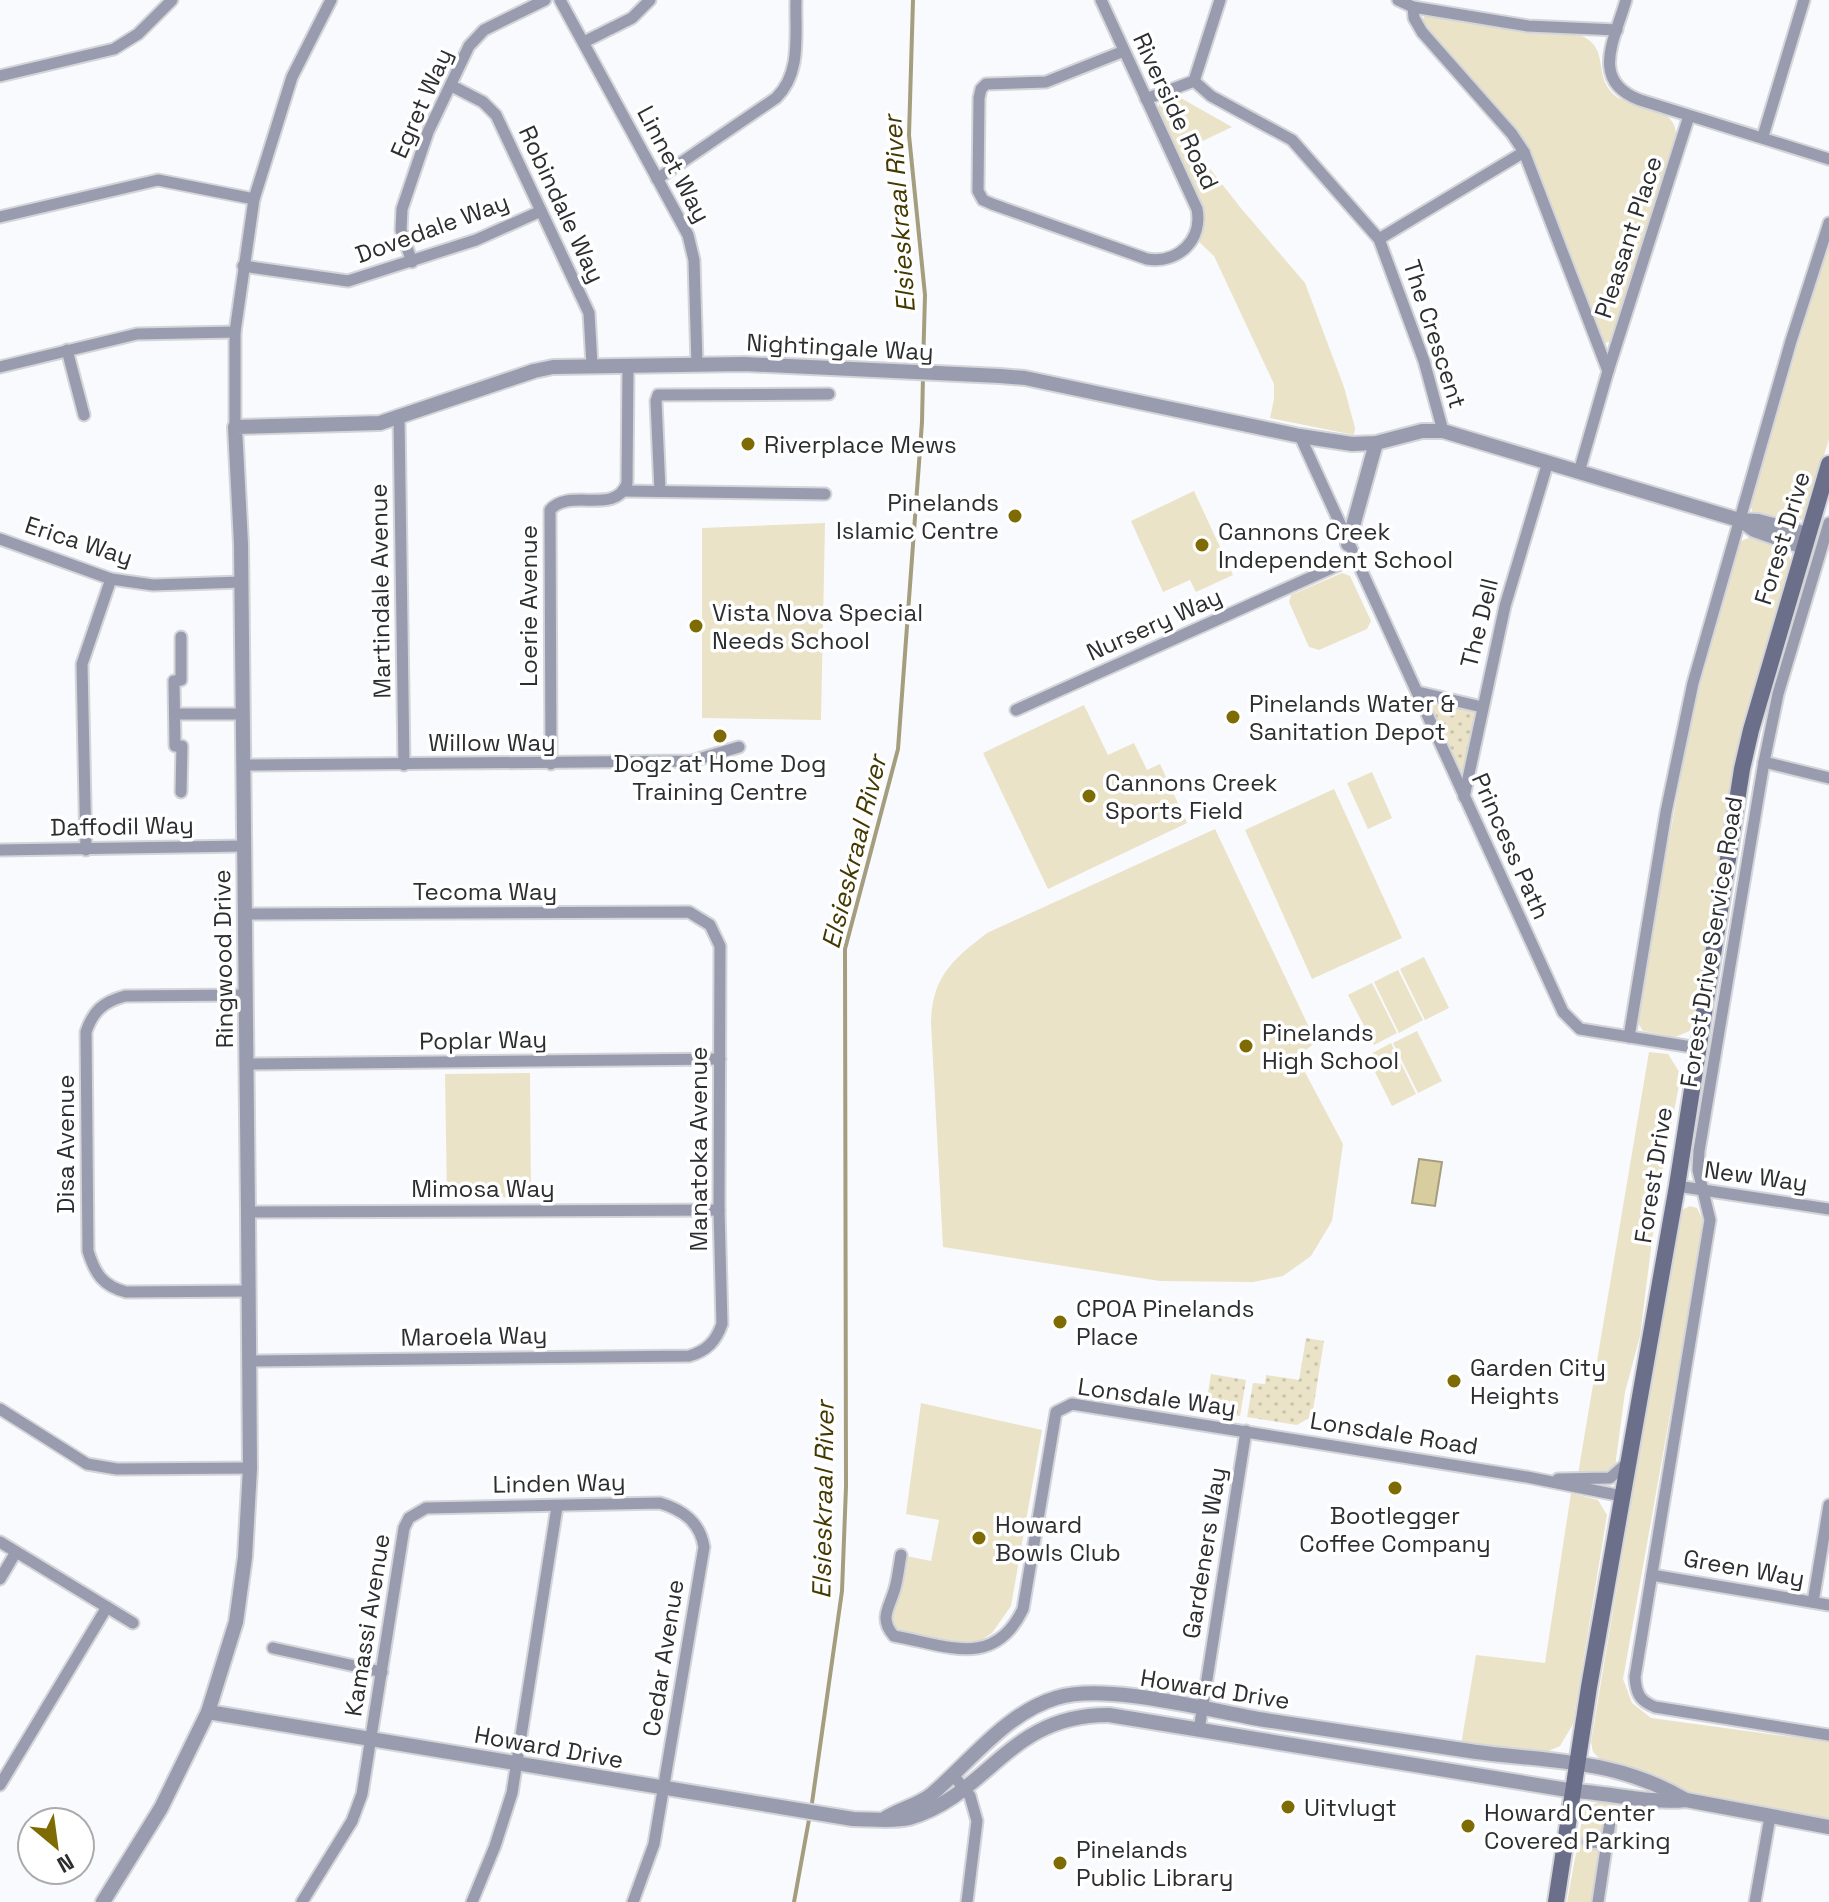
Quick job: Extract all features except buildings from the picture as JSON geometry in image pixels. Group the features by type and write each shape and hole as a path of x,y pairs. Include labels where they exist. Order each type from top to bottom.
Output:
{"main road":[{"name":"Forest Drive","path":"1556,1902 1622,1496 1677,1186 1742,769 1828,472"}],"street":[{"path":"0,76 114,49 138,34 172,0"},
{"name":"Ringwood Drive","path":"103,1902 161,1808 208,1712 233,1633 242,1589 250,1468 243,714 235,332 254,199 292,77 331,0"},
{"name":"Egret Way","path":"412,262 401,230 402,209 428,132 476,37 495,24 545,0"},
{"name":"Linnet Way","path":"560,0 693,247 697,364"},
{"path":"584,42 632,18 650,0"},
{"path":"657,179 786,89 795,63 796,0"},
{"name":"Riverside Road","path":"1101,0 1197,209 1198,232 1193,242 1164,259 1147,259 992,204 983,200 978,191 979,98 986,84 1046,82 1124,51"},
{"path":"1146,99 1194,81 1220,0"},
{"path":"1398,0 1413,7 1528,26 1617,30"},
{"path":"1626,0 1609,65 1613,83 1629,96 1829,159"},
{"path":"1763,136 1804,0"},
{"name":"Pleasant Place","path":"1413,7 1414,18 1422,32 1512,134 1524,152 1608,371"},
{"name":"The Crescent","path":"1194,81 1211,96 1292,140 1379,239 1424,361 1443,431 1739,520 1754,530 1806,540"},
{"name":"Robindale Way","path":"452,86 483,102 496,115 589,313 592,365"},
{"name":"Pleasant Place","path":"1579,472 1689,116"},
{"path":"1379,239 1524,152"},
{"path":"0,217 158,180 254,199"},
{"name":"Dovedale Way","path":"243,266 348,281 476,240 541,211"},
{"path":"1629,1037 1666,812 1693,683 1829,223"},
{"path":"0,367 147,333 235,332"},
{"path":"67,350 84,415"},
{"name":"Nightingale Way","path":"235,427 361,425 399,417 544,368 697,364 1025,378 1300,436 1352,444 1376,443 1422,431 1443,431"},
{"path":"628,365 627,483 624,491 825,494"},
{"path":"660,491 658,395 829,394"},
{"name":"Martindale Avenue","path":"399,417 404,765"},
{"name":"Princess Path","path":"1300,436 1563,1012 1580,1029 1698,1048"},
{"path":"1351,551 1376,443"},
{"name":"The Dell","path":"1464,797 1505,606 1548,462"},
{"name":"Loerie Avenue","path":"551,764 550,510 556,503 565,500 607,499 617,497 624,491"},
{"name":"Forest Drive Service Road","path":"1829,523 1778,694 1764,762 1699,1151 1698,1166 1710,1220 1635,1677 1636,1691 1643,1702 1655,1707 1829,1735"},
{"name":"Erica Way","path":"0,539 111,579 153,585 241,582"},
{"name":"Nursery Way","path":"1016,710 1351,551"},
{"path":"86,850 82,664 111,579"},
{"path":"181,637 181,680 174,681 175,746 182,746 181,792"},
{"path":"1418,692 1482,707"},
{"path":"175,714 243,714"},
{"name":"Willow Way","path":"243,765 692,761 739,747"},
{"path":"1764,762 1829,778"},
{"name":"Daffodil Way","path":"0,850 244,846"},
{"name":"Tecoma Way","path":"245,914 689,912 701,917 716,935"},
{"name":"Manatoka Avenue","path":"699,1353 718,1337 722,1324 720,946 716,935"},
{"name":"Disa Avenue","path":"245,995 125,996 109,1000 99,1007 86,1032 87,1220 88,1251 92,1264 99,1278 111,1288 126,1292 248,1291"},
{"name":"Poplar Way","path":"246,1064 720,1059"},
{"name":"New Way","path":"1677,1186 1829,1209"},
{"name":"Mimosa Way","path":"248,1212 719,1210"},
{"name":"Maroela Way","path":"249,1361 689,1356 699,1353"},
{"name":"Lonsdale Way","path":"901,1555 895,1588 885,1614 885,1621 894,1636 969,1651 994,1644 1008,1634 1023,1609 1056,1412 1072,1404 1246,1431"},
{"path":"0,1409 87,1464 117,1469 250,1468"},
{"name":"Lonsdale Road","path":"1246,1431 1534,1478 1622,1496"},
{"name":"Gardeners Way","path":"1199,1730 1246,1431"},
{"name":"Lonsdale Road","path":"1534,1478 1604,1479 1616,1475 1629,1461"},
{"name":"Linden Way","path":"409,1518 426,1508 660,1503 677,1508 692,1520 702,1534"},
{"path":"1813,1602 1829,1505"},
{"path":"472,1902 501,1828 518,1764 557,1507"},
{"name":"Kamassi Avenue","path":"302,1902 357,1811 404,1528 409,1518"},
{"name":"Cedar Avenue","path":"633,1902 654,1844 704,1547 702,1534"},
{"path":"0,1542 133,1623"},
{"path":"0,1579 16,1552"},
{"name":"Green Way","path":"1652,1575 1829,1605"},
{"path":"0,1785 107,1607"},
{"path":"273,1648 382,1672"},
{"name":"Howard Drive","path":"884,1819 929,1797 1015,1719 1058,1697 1093,1692 1478,1753 1578,1763 1653,1784 1686,1800"},
{"name":"Howard Drive","path":"208,1712 838,1817 912,1817 940,1804 963,1788 1023,1739 1065,1719 1086,1715 1109,1715 1574,1791 1667,1802 1686,1800"},
{"path":"953,1775 975,1808 977,1821 967,1902"},
{"path":"1686,1800 1829,1827"},
{"path":"1598,1902 1611,1815"},
{"path":"1755,1902 1770,1817"},
{"path":"1588,1842 1607,1843"}],"shaded area":[{"path":"1426,14 1582,36 1596,49 1605,81 1618,98 1656,109 1671,120 1676,137 1613,341 1604,343 1597,335 1587,298 1527,144 1425,27 1423,19"},
{"path":"1172,93 1232,127 1192,146 1305,283 1344,387 1355,428 1354,435 1270,418 1274,384 1214,256 1199,242 1205,215 1157,111 1161,99"},
{"path":"1829,241 1829,439 1805,517 1794,524 1753,514 1750,503"},
{"path":"1194,491 1233,575 1196,592 1190,580 1163,592 1131,521"},
{"path":"825,523 821,720 702,718 702,528"},
{"path":"1753,536 1782,546 1791,561 1742,732 1692,1030 1675,1037 1643,1031 1636,1020 1692,715 1739,542"},
{"path":"1342,573 1350,576 1371,621 1367,629 1319,650 1309,647 1289,602 1291,595"},
{"path":"1432,701 1472,710 1475,714 1463,771 1459,770 1429,705"},
{"name":"Cannons Creek Sports Field","path":"1084,705 1108,755 1134,743 1147,770 1160,764 1187,823 1048,889 983,753"},
{"path":"1372,772 1392,818 1368,829 1347,783"},
{"path":"1334,789 1402,938 1312,979 1245,830"},
{"path":"1215,829 1316,1042 1297,1057 1343,1144 1332,1221 1311,1256 1283,1276 1253,1282 1160,1281 943,1247 931,1023 935,993 946,971 987,933"},
{"path":"1424,957 1449,1008 1425,1020 1400,969"},
{"path":"1398,970 1423,1020 1399,1033 1374,982"},
{"path":"1372,983 1397,1033 1374,1045 1348,995"},
{"path":"1417,1031 1442,1081 1418,1093 1393,1043"},
{"path":"1391,1043 1416,1094 1392,1106 1367,1056"},
{"path":"1649,1052 1668,1054 1681,1075 1658,1193 1640,1336 1625,1392 1615,1467 1599,1476 1578,1474"},
{"path":"530,1073 531,1197 447,1198 445,1074"},
{"path":"1419,1159 1442,1162 1435,1206 1412,1203"},
{"path":"1690,1206 1697,1208 1704,1223 1623,1679 1632,1703 1651,1718 1829,1742 1829,1824 1700,1797 1607,1766 1593,1752 1591,1742 1679,1216 1682,1210"},
{"path":"1306,1338 1324,1341 1312,1416 1297,1425 1247,1417 1253,1383 1265,1384 1266,1375 1299,1380"},
{"path":"1211,1374 1246,1380 1240,1416 1205,1411"},
{"name":"Howard Bowls Club","path":"921,1403 1042,1430 1011,1606 992,1633 971,1647 898,1633 891,1618 906,1556 931,1561 939,1520 906,1514"},
{"path":"1571,1493 1598,1500 1607,1515 1573,1724 1560,1746 1544,1753 1461,1745 1476,1655 1545,1663"},
{"path":"1603,1800 1620,1803 1616,1841 1602,1839 1592,1902 1567,1902 1583,1815 1588,1807"}],"waterway":[{"name":"Elsieskraal River","path":"913,0 909,135 925,295 923,367"},
{"name":"Elsieskraal River","path":"794,1902 812,1803 842,1591 846,1487 845,949 898,749 923,376"}],"place":[{"name":"Riverplace Mews","path":"748,444"},
{"name":"Pinelands Islamic Centre","path":"1015,516"},
{"name":"Cannons Creek Independent School","path":"1202,545"},
{"name":"Vista Nova Special Needs School","path":"696,626"},
{"name":"Pinelands Water & Sanitation Depot","path":"1233,717"},
{"name":"Dogz at Home Dog Training Centre","path":"720,736"},
{"name":"Cannons Creek Sports Field","path":"1089,796"},
{"name":"Pinelands High School","path":"1246,1046"},
{"name":"CPOA Pinelands Place","path":"1060,1322"},
{"name":"Garden City Heights","path":"1454,1381"},
{"name":"Bootlegger Coffee Company","path":"1395,1488"},
{"name":"Howard Bowls Club","path":"979,1538"},
{"name":"Uitvlugt","path":"1288,1807"},
{"name":"Howard Center Covered Parking","path":"1468,1826"},
{"name":"Pinelands Public Library","path":"1060,1863"}]}
